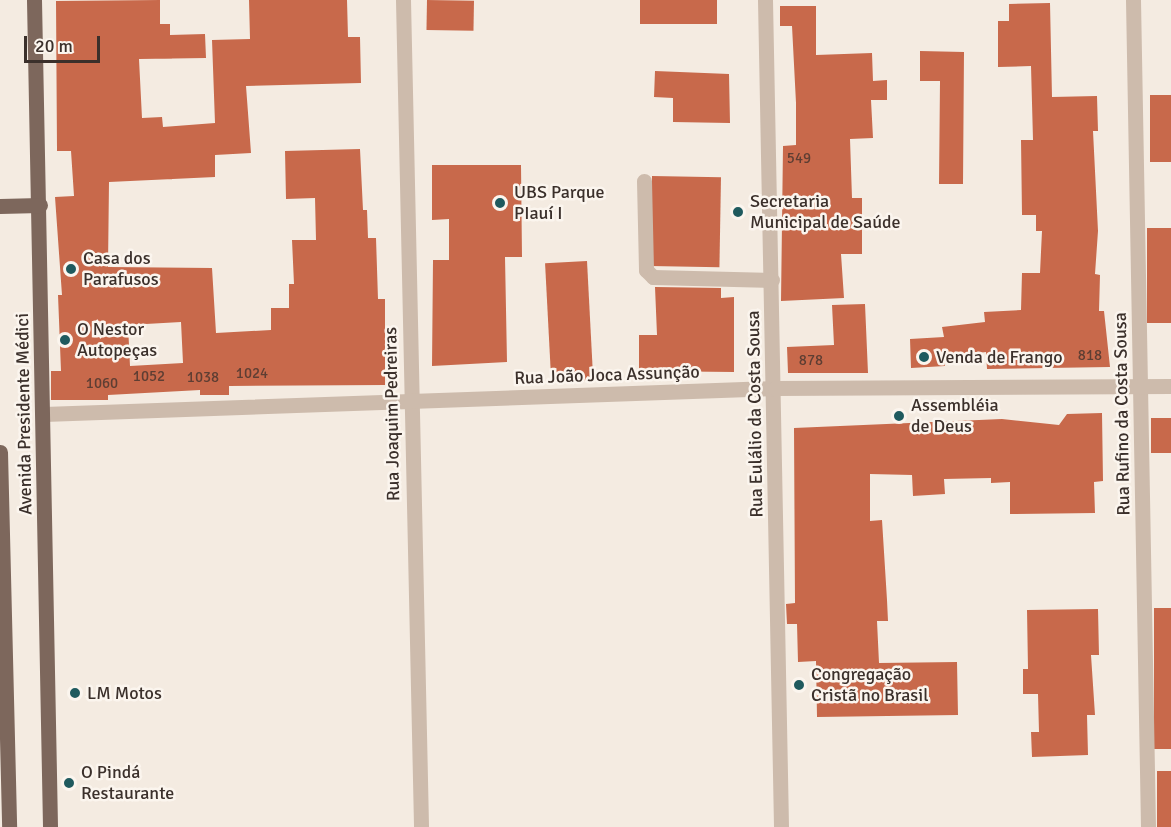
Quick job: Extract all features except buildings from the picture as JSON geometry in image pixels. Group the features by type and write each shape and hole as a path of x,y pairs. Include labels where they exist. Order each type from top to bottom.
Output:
{"main road":[{"name":"Avenida Presidente Médici","path":"34,0 40,205 50,827"},
{"path":"0,207 40,205"},
{"name":"Avenida Presidente Médici","path":"0,452 9,827"}],"street":[{"name":"Rua Joaquim Pedreiras","path":"404,0 421,827"},
{"name":"Rua Eulálio da Costa Sousa","path":"765,0 781,827"},
{"name":"Rua Rufino da Costa Sousa","path":"1133,0 1142,387 1148,827"},
{"path":"644,181 646,270 653,277 772,280"},
{"name":"Rua João Joca Assunção","path":"44,414 774,388 1171,386"}],"place":[{"name":"UBS Parque PIauí I","path":"500,203"},
{"name":"Secretaria Municipal de Saúde","path":"738,212"},
{"name":"Casa dos Parafusos","path":"71,269"},
{"name":"O Nestor Autopeças","path":"65,340"},
{"name":"Venda de Frango","path":"924,357"},
{"name":"Assembléia de Deus","path":"899,416"},
{"name":"Congregação Cristã no Brasil","path":"799,685"},
{"name":"LM Motos","path":"75,693"},
{"name":"O Pindá Restaurante","path":"69,783"}]}
